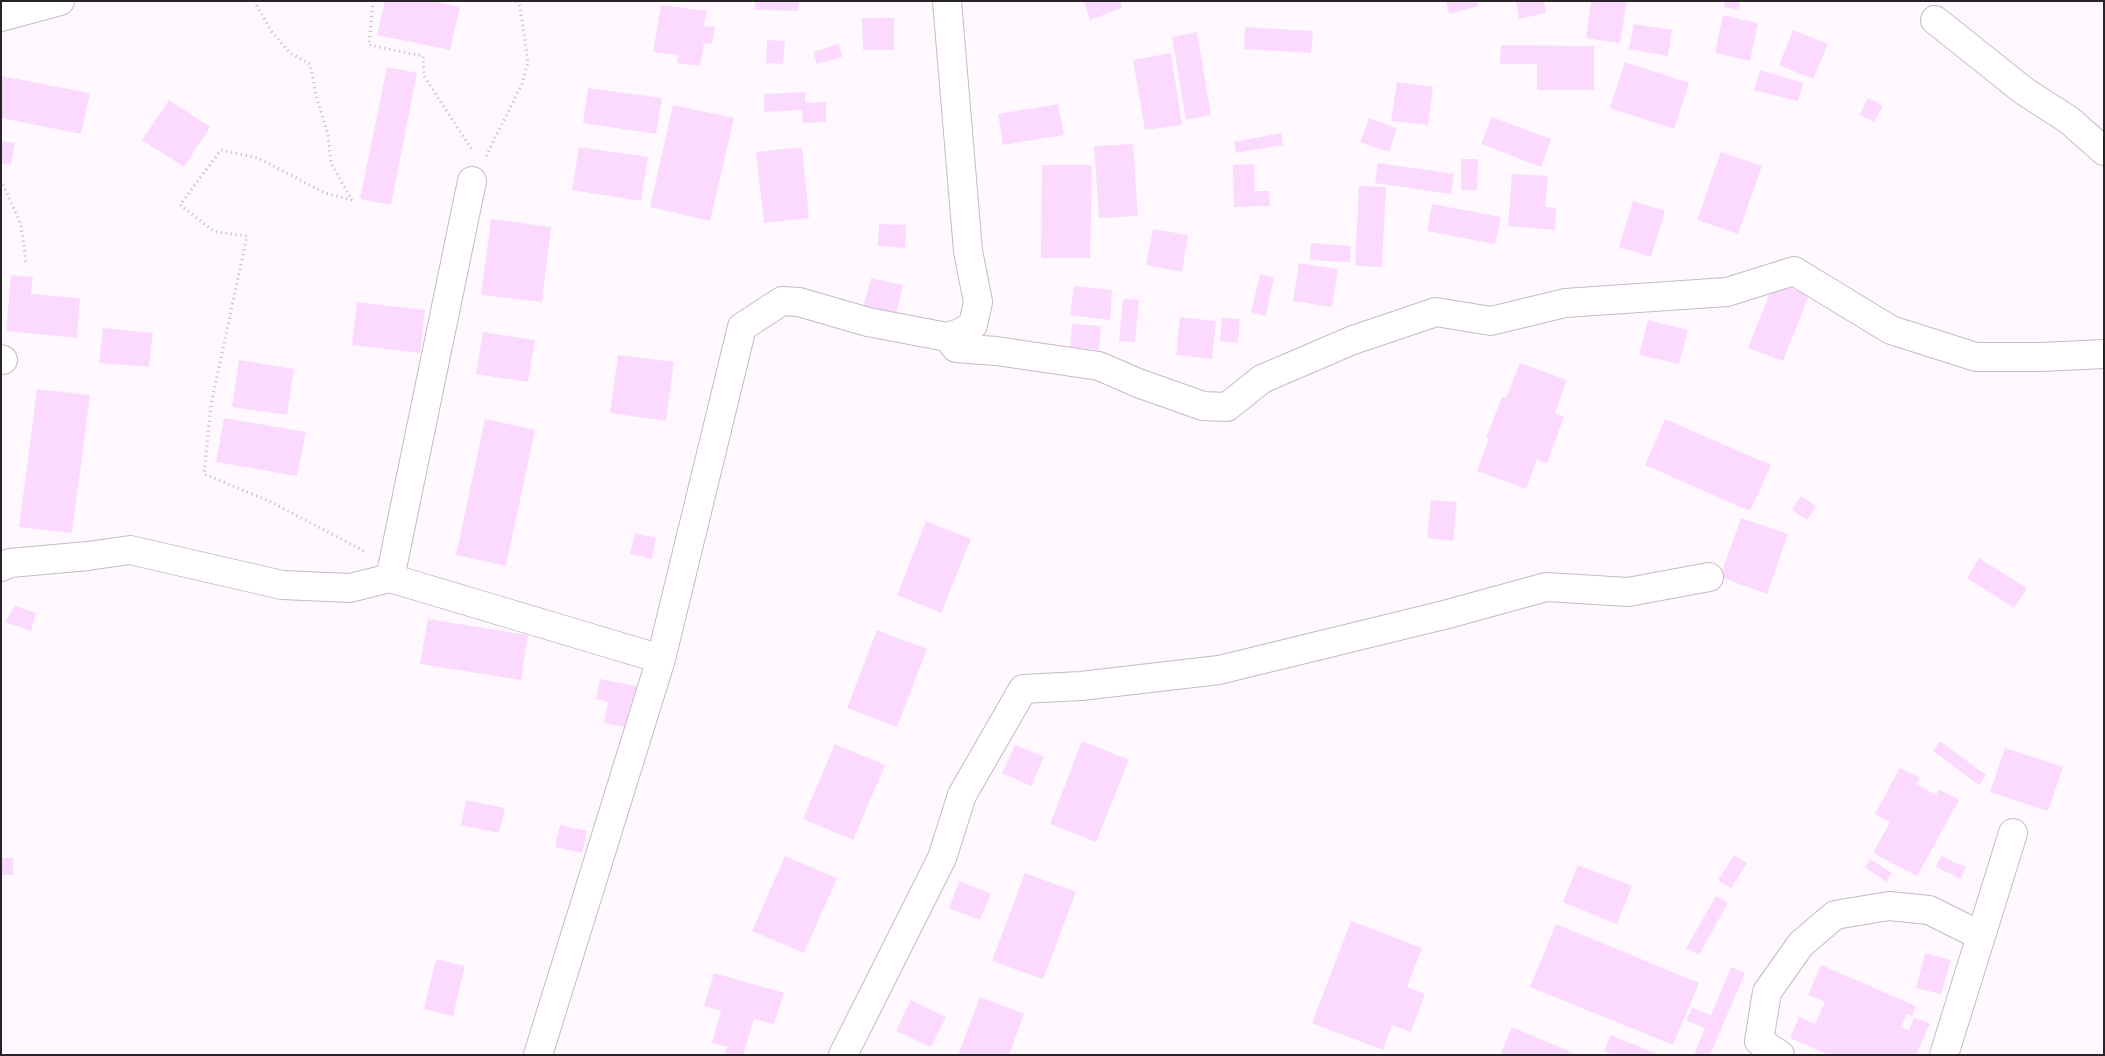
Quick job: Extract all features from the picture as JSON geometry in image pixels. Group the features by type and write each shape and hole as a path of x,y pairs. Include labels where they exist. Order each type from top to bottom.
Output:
{"street":[{"path":"1,17 60,1"},
{"path":"538,1055 660,659 742,327 782,301 799,302 868,322 947,338 960,333 973,324 978,302 968,251 947,1"},
{"path":"1935,20 2024,91 2069,120 2104,151"},
{"path":"391,572 472,181"},
{"path":"947,338 956,348 996,351 1099,366 1138,383 1203,406 1227,407 1262,379 1354,340 1436,312 1491,320 1565,303 1727,292 1794,271 1891,330 1976,357 2104,354"},
{"path":"1,567 10,563 130,550 282,585 350,588 391,572 660,659"},
{"path":"843,1055 942,858 962,795 1023,689 1080,686 1219,670 1448,614 1546,587 1628,592 1709,577"},
{"path":"1944,1055 2013,833"},
{"path":"1780,1055 1759,1041 1767,992 1801,944 1835,915 1889,906 1928,910 1981,936"}],"path":[{"path":"254,1 272,32 290,53 310,64 317,99 328,134 331,163 352,200 325,193 258,158 221,150 180,205 215,232 247,236 211,405 204,474 269,501 391,572"},
{"path":"373,1 369,45 422,56 424,76 472,150 472,181"},
{"path":"472,181 522,84 528,62 520,6 516,1"},
{"path":"1,180 20,225 26,262"}],"building":[{"path":"385,1 433,1 460,7 450,50 377,35"},
{"path":"755,1 799,1 798,11 755,10"},
{"path":"1120,1 1122,8 1090,20 1084,2"},
{"path":"1446,1 1477,1 1479,6 1449,14"},
{"path":"1544,1 1546,13 1519,19 1516,2"},
{"path":"1591,1 1627,1 1620,43 1586,38"},
{"path":"1725,1 1740,1 1739,10 1724,7"},
{"path":"661,5 707,11 704,26 715,27 712,44 704,43 700,66 677,63 678,55 653,52"},
{"path":"1723,15 1758,23 1750,61 1715,53"},
{"path":"862,18 894,18 894,50 863,50"},
{"path":"1634,24 1672,30 1668,56 1629,49"},
{"path":"1245,27 1313,31 1311,53 1244,49"},
{"path":"1793,30 1828,44 1813,79 1779,65"},
{"path":"1197,32 1211,115 1186,120 1172,37"},
{"path":"767,40 785,41 783,64 766,63"},
{"path":"839,44 842,57 817,64 813,52"},
{"path":"1501,45 1594,46 1594,90 1537,90 1537,64 1500,64"},
{"path":"1171,53 1182,125 1145,130 1133,60"},
{"path":"1625,62 1689,83 1674,129 1610,108"},
{"path":"387,67 417,73 391,205 360,199"},
{"path":"1760,70 1803,83 1798,101 1754,90"},
{"path":"1,76 90,93 81,134 1,118"},
{"path":"1397,82 1433,87 1428,125 1391,121"},
{"path":"588,88 662,98 656,134 583,123"},
{"path":"805,92 805,103 826,102 826,122 803,123 802,110 764,112 764,94"},
{"path":"1868,98 1883,106 1874,122 1859,115"},
{"path":"169,100 210,127 184,167 142,140"},
{"path":"1058,104 1064,135 1003,145 998,114"},
{"path":"673,105 734,118 710,221 650,207"},
{"path":"1492,117 1551,139 1541,167 1481,144"},
{"path":"1369,118 1397,128 1389,152 1360,142"},
{"path":"1281,133 1283,145 1236,153 1234,142"},
{"path":"1,141 15,143 11,165 1,163"},
{"path":"1133,144 1138,216 1099,218 1094,146"},
{"path":"579,147 648,157 641,201 572,190"},
{"path":"802,147 809,218 764,223 756,152"},
{"path":"1721,152 1762,166 1738,234 1697,220"},
{"path":"1461,159 1478,159 1477,190 1461,190"},
{"path":"1378,163 1454,174 1451,194 1375,183"},
{"path":"1254,164 1255,191 1269,191 1270,206 1234,207 1233,165"},
{"path":"1042,165 1092,165 1090,258 1041,258"},
{"path":"1512,174 1548,176 1545,207 1556,208 1555,230 1508,226"},
{"path":"1359,186 1386,187 1382,267 1355,266"},
{"path":"1633,201 1665,211 1651,257 1619,247"},
{"path":"1432,204 1501,217 1495,244 1427,231"},
{"path":"491,219 551,227 542,302 481,295"},
{"path":"879,224 906,225 905,248 878,246"},
{"path":"1153,229 1188,235 1182,272 1146,265"},
{"path":"1311,243 1351,246 1350,262 1310,260"},
{"path":"1299,263 1338,269 1332,307 1293,301"},
{"path":"1260,274 1274,277 1266,316 1251,312"},
{"path":"11,275 33,277 31,294 80,298 77,338 6,331"},
{"path":"871,278 903,285 895,319 862,311"},
{"path":"1774,282 1809,295 1783,361 1748,348"},
{"path":"1074,286 1112,290 1110,320 1070,315"},
{"path":"1123,299 1139,300 1135,342 1119,341"},
{"path":"357,302 425,310 420,353 352,345"},
{"path":"1180,317 1216,321 1212,359 1176,355"},
{"path":"1222,318 1240,319 1238,343 1220,341"},
{"path":"1648,320 1688,330 1679,364 1639,355"},
{"path":"1072,324 1101,326 1099,350 1070,347"},
{"path":"103,328 153,333 149,367 99,363"},
{"path":"483,332 535,340 528,382 476,374"},
{"path":"618,355 674,362 666,421 610,413"},
{"path":"239,360 294,369 287,415 232,407"},
{"path":"1520,363 1567,380 1555,413 1564,417 1547,463 1537,460 1526,489 1477,471 1489,439 1486,438 1502,397 1506,398"},
{"path":"37,389 90,395 72,533 19,527"},
{"path":"224,418 306,432 297,476 216,462"},
{"path":"485,419 535,430 506,566 456,555"},
{"path":"1665,419 1771,465 1750,511 1645,465"},
{"path":"1801,496 1816,506 1807,520 1792,510"},
{"path":"1431,500 1457,502 1453,541 1427,538"},
{"path":"1741,518 1788,534 1767,594 1720,577"},
{"path":"926,521 971,539 941,613 897,595"},
{"path":"635,533 656,538 652,559 630,554"},
{"path":"1979,558 2027,588 2014,608 1967,578"},
{"path":"15,606 36,613 31,631 5,622"},
{"path":"428,619 528,635 521,680 420,664"},
{"path":"877,630 927,649 897,727 847,708"},
{"path":"600,679 641,687 633,729 604,723 608,702 596,699"},
{"path":"1082,741 1129,760 1096,842 1050,824"},
{"path":"1940,741 1986,775 1979,785 1933,751"},
{"path":"835,744 885,765 853,840 803,819"},
{"path":"1015,745 1044,757 1031,786 1002,773"},
{"path":"2005,748 2063,767 2048,811 1990,792"},
{"path":"1900,768 1920,778 1916,784 1936,795 1939,789 1959,800 1917,876 1873,853 1890,822 1875,814"},
{"path":"466,800 505,808 499,833 461,825"},
{"path":"560,825 587,831 582,853 555,847"},
{"path":"1734,855 1747,863 1731,888 1718,880"},
{"path":"785,856 837,878 804,953 752,931"},
{"path":"1941,856 1966,867 1961,879 1936,867"},
{"path":"1,858 13,858 13,875 1,875"},
{"path":"1870,859 1892,873 1886,882 1865,867"},
{"path":"1578,865 1632,886 1617,924 1563,902"},
{"path":"1025,873 1076,892 1043,979 992,961"},
{"path":"959,881 991,894 980,920 949,908"},
{"path":"1716,896 1728,903 1699,955 1686,948"},
{"path":"1351,921 1422,948 1407,987 1425,994 1411,1032 1392,1025 1383,1050 1312,1023"},
{"path":"1556,924 1699,983 1673,1045 1530,987"},
{"path":"1925,953 1951,960 1941,994 1916,988"},
{"path":"436,959 465,966 453,1016 424,1009"},
{"path":"1821,965 1916,1006 1912,1016 1907,1014 1901,1027 1909,1030 1914,1017 1930,1024 1916,1055 1829,1055 1790,1038 1799,1017 1815,1024 1825,1002 1808,995"},
{"path":"1731,967 1745,973 1710,1055 1694,1055 1705,1028 1686,1020 1692,1008 1711,1015"},
{"path":"714,973 784,993 774,1024 754,1019 743,1055 724,1055 727,1047 712,1043 721,1011 704,1006"},
{"path":"980,997 1024,1014 1009,1055 958,1055"},
{"path":"911,1000 946,1017 931,1047 896,1031"},
{"path":"1512,1027 1578,1055 1500,1055"},
{"path":"1611,1035 1659,1055 1613,1055 1604,1051"}]}
